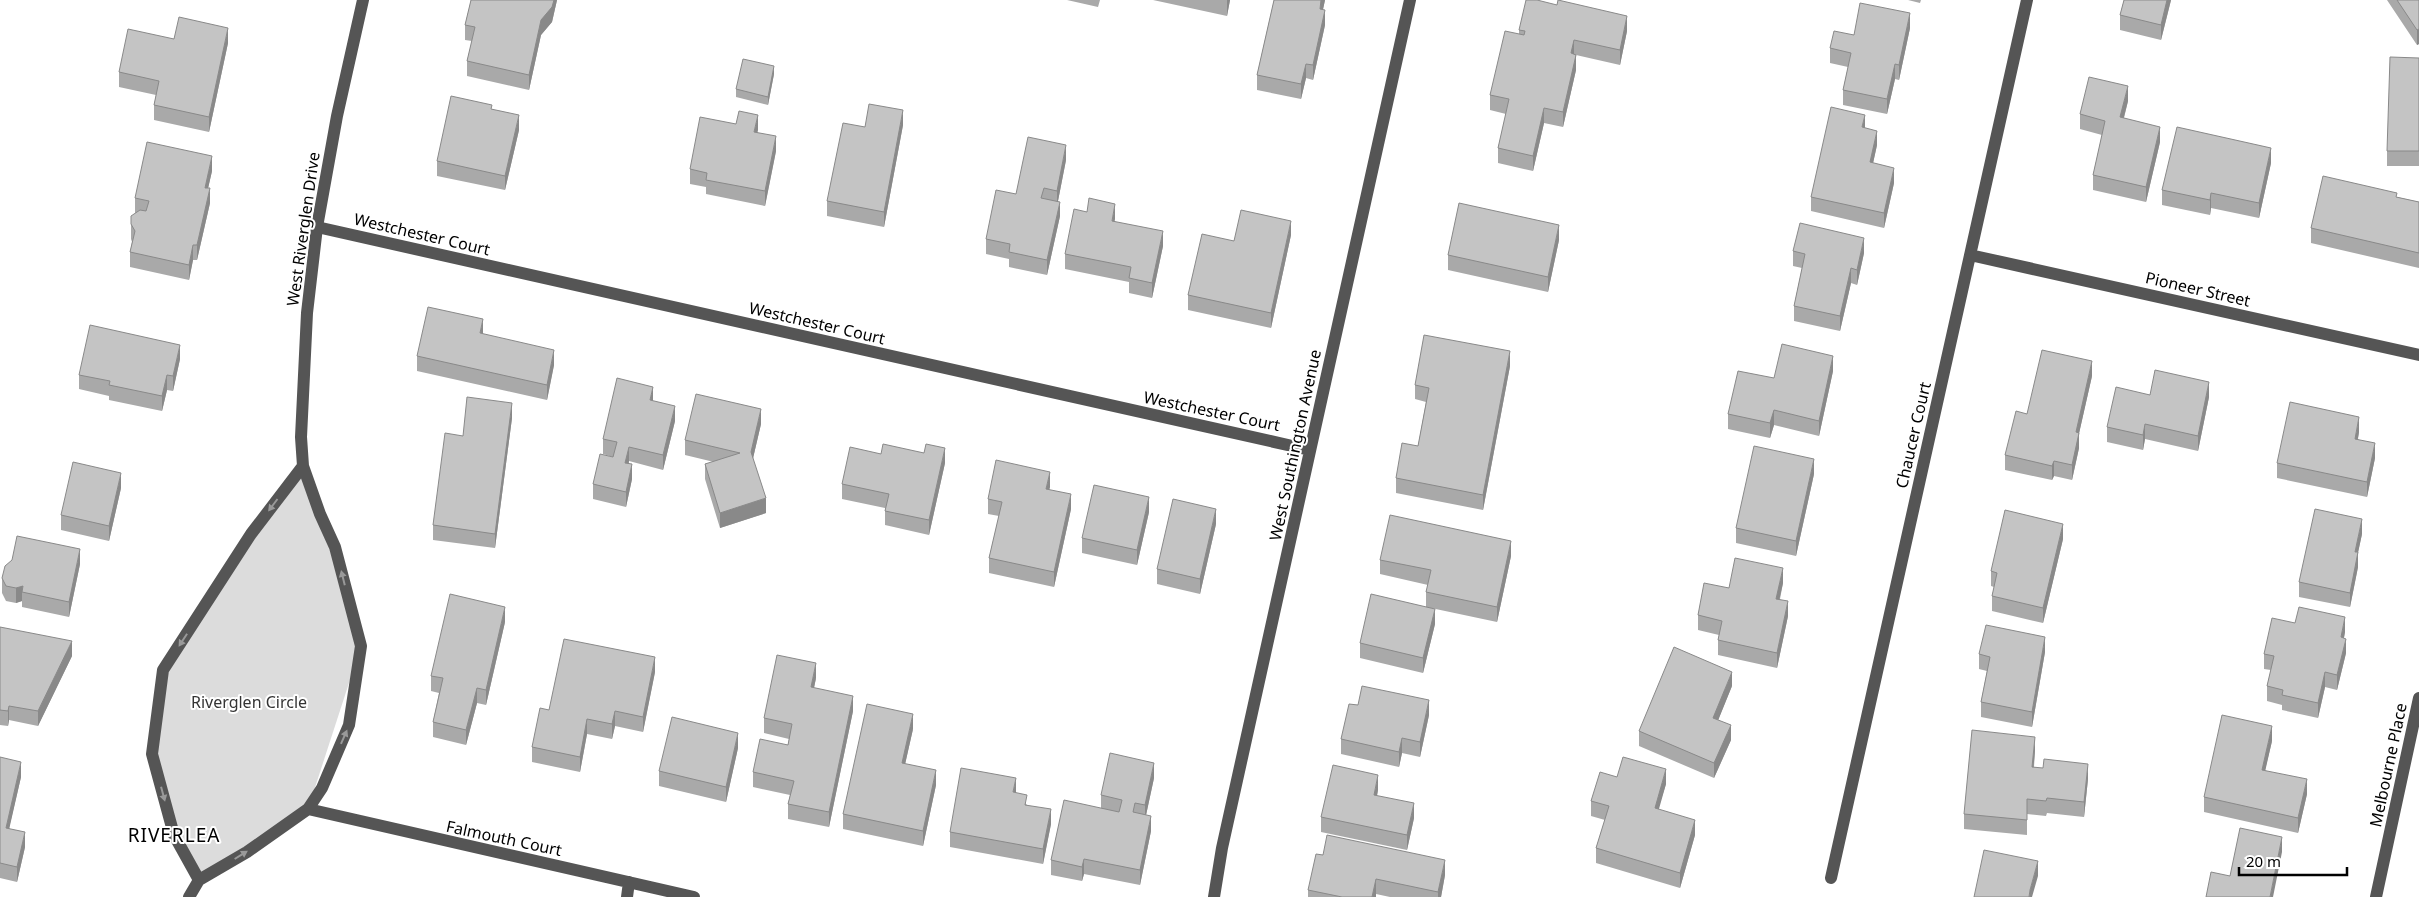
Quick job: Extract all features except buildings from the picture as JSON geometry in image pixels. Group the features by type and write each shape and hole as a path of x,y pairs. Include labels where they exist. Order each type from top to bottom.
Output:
{"street":[{"name":"West Riverglen Drive","path":"189,897 200,880 247,852 308,809 322,788 349,725 361,646 336,547 320,514 303,466 301,437 307,313 317,227 337,116 363,0"},
{"name":"West Southington Avenue","path":"1214,897 1222,848 1410,0"},
{"name":"Chaucer Court","path":"1830,878 2026,0"},
{"name":"Westchester Court","path":"317,227 1310,450"},
{"name":"Pioneer Street","path":"1970,255 2419,356"},
{"path":"200,880 174,835 152,754 163,670 251,534 303,466"},
{"name":"Melbourne Place","path":"2376,897 2419,698"},
{"name":"Falmouth Court","path":"308,809 694,897"},
{"path":"627,897 629,882"}],"green space":[{"name":"Riverglen Circle","path":"303,466 361,646 308,809 199,880 174,835 152,754 163,670"}],"district":[{"name":"RIVERLEA","path":"174,835"}]}
